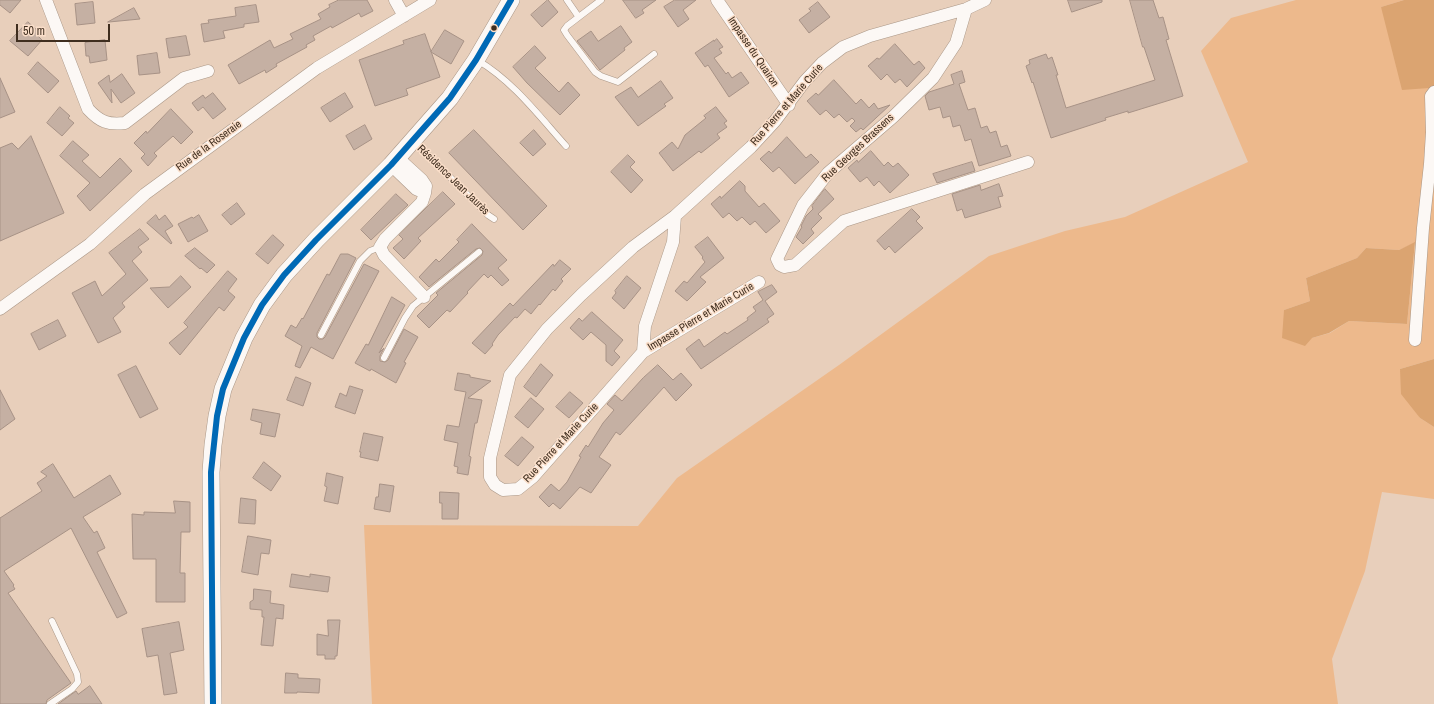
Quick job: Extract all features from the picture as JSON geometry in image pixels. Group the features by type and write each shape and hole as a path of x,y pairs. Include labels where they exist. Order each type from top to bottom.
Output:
{"main road":[{"path":"213,704 211,472 213,445 223,389 244,338 262,305 284,275 316,240 394,162 450,98 476,60 511,0"}],"street":[{"path":"46,0 88,109 102,121 114,124 125,123 184,78 208,71"},
{"path":"395,0 404,16"},
{"name":"Rue de la Roseraie","path":"0,309 90,244 145,194 317,68 430,0"},
{"name":"Impasse du Quairon","path":"716,0 789,105"},
{"name":"Rue Pierre et Marie Curie","path":"643,352 533,477 518,489 503,490 495,485 490,477 490,458 511,372 547,328 633,247 675,216 751,147 789,105 805,81 822,63 842,47 870,36 966,9 985,0"},
{"name":"Rue Georges Brassens","path":"966,9 956,43 933,78 893,116 828,173 802,205 777,259 780,265 784,267 795,265 844,221 1028,162"},
{"path":"1415,340 1432,132 1431,96 1434,92"},
{"path":"394,162 416,189 425,193 422,202 385,239 380,247 384,255 424,297"},
{"path":"643,352 645,326 673,242 675,216"},
{"name":"Impasse Pierre et Marie Curie","path":"643,352 759,282"}],"lane":[{"path":"567,0 578,16"},
{"path":"601,0 578,16 564,30 595,72 601,76 618,82 654,54"},
{"path":"476,60 489,67 511,84 566,146"},
{"name":"Résidence Jean Jaurès","path":"413,141 433,159 444,172 488,215 494,219"},
{"path":"321,335 360,260 370,251 380,247"},
{"path":"384,358 413,306 479,252"},
{"path":"50,704 72,689 78,682 77,674 52,621"}],"shaded area":[{"path":"1296,0 1404,0 1381,7 1429,88 1434,103 1434,359 1400,369 1420,418 1434,427 1434,499 1382,492 1365,571 1332,659 1338,704 372,704 364,525 638,526 677,478 839,365 989,256 1065,231 1125,217 1248,162 1201,51 1231,18","holes":["1415,243 1407,324 1349,321 1330,333 1312,338 1284,310 1310,301 1306,278 1357,258 1366,248 1399,250"]},
{"path":"1404,0 1434,0 1434,103 1429,88 1402,90 1381,7"},
{"path":"1415,242 1407,324 1349,321 1329,333 1312,338 1305,346 1282,338 1284,310 1310,301 1306,278 1357,258 1366,248 1399,250"},
{"path":"1434,359 1434,427 1420,418 1401,394 1400,369"}],"building":[{"path":"0,0 21,0 10,13 0,5"},
{"path":"339,0 367,0 373,11 361,17 359,13 332,28 331,26 313,36 315,40 306,45 307,47 276,64 277,66 266,73 265,70 239,84 228,65 270,40 274,48 293,39 290,34 321,19 318,14 330,7 329,5"},
{"path":"548,0 558,12 542,27 531,15"},
{"path":"623,0 656,0 642,10 644,13 636,18"},
{"path":"675,0 696,0 683,10 689,19 678,27 664,7"},
{"path":"1068,0 1102,0 1102,2 1072,12"},
{"path":"1130,0 1153,0 1159,18 1163,17 1169,39 1166,40 1183,96 1128,113 1128,111 1105,118 1106,120 1051,138 1033,82 1032,83 1026,66 1030,64 1029,60 1046,54 1048,59 1052,57 1066,108 1155,80 1143,47"},
{"path":"93,2 95,23 77,25 75,4"},
{"path":"818,2 830,17 809,33 799,20 811,11 809,9"},
{"path":"256,5 259,22 244,24 244,27 223,31 225,38 204,42 201,24 209,23 208,20 236,16 235,8"},
{"path":"134,8 140,19 108,22"},
{"path":"28,22 38,31 36,34 42,40 28,56 10,41"},
{"path":"621,26 632,42 624,48 625,50 600,70 577,41 591,31 598,41"},
{"path":"445,30 464,41 451,64 431,52"},
{"path":"425,34 440,77 406,89 408,95 375,106 359,60 404,44 403,41"},
{"path":"186,36 190,55 169,58 166,39"},
{"path":"717,39 723,47 719,49 722,53 714,58 726,74 728,72 732,78 741,72 749,83 729,97 708,65 705,67 695,53"},
{"path":"105,40 107,60 90,63 89,56 86,56 85,43"},
{"path":"895,44 914,65 919,61 925,68 907,87 900,79 895,83 887,74 881,80 868,66 877,58 879,59"},
{"path":"535,46 546,58 535,68 559,92 568,82 580,95 560,115 513,67"},
{"path":"157,53 160,73 139,75 137,56"},
{"path":"38,62 59,81 48,93 28,74"},
{"path":"962,71 965,82 959,84 968,110 975,108 981,128 987,126 990,133 996,131 1001,147 1007,145 1011,156 979,166 971,139 965,141 960,125 953,127 950,116 943,118 940,107 929,110 925,96 929,92 954,84 951,75"},
{"path":"122,74 135,93 121,103 111,89 112,103 98,83 109,75 110,82"},
{"path":"0,78 15,112 0,118"},
{"path":"834,80 856,104 861,99 869,108 874,103 878,109 890,105 863,130 861,128 856,132 850,126 855,121 852,118 847,122 839,114 834,118 826,110 820,115 807,101 816,93 818,95"},
{"path":"661,81 673,98 664,104 666,106 638,126 615,97 631,87 638,97"},
{"path":"213,93 226,109 213,119 203,107 198,111 192,103 203,95 205,98"},
{"path":"345,93 353,107 330,122 321,108"},
{"path":"60,107 70,116 68,118 74,123 62,136 47,123"},
{"path":"716,107 727,121 724,123 727,127 717,134 720,138 701,153 699,151 673,171 659,153 672,142 678,149 685,135 706,118 704,116"},
{"path":"171,109 193,132 181,144 173,136 154,153 157,156 148,166 141,158 145,154 134,143 146,131 147,133"},
{"path":"365,125 372,139 354,150 346,136"},
{"path":"474,130 547,206 523,230 449,153"},
{"path":"534,130 546,144 533,156 520,143"},
{"path":"31,136 64,213 0,241 0,148 12,143 18,149"},
{"path":"787,137 806,158 811,154 819,162 795,184 779,167 773,172 760,159 769,151 771,153"},
{"path":"73,141 89,155 82,161 100,178 120,158 132,171 90,211 77,196 90,183 60,156"},
{"path":"871,151 884,166 888,162 893,167 898,163 909,175 890,193 879,181 874,186 867,177 860,182 848,168"},
{"path":"628,155 635,162 630,167 643,180 631,193 611,172"},
{"path":"972,162 975,171 937,183 933,174"},
{"path":"740,181 745,186 745,191 759,207 764,203 780,221 766,233 755,221 750,225 742,217 737,221 729,213 723,218 711,204 720,196 721,198"},
{"path":"999,184 1003,196 998,197 1001,207 965,218 962,209 957,211 952,194 980,185 981,190"},
{"path":"825,189 834,199 818,214 822,218 811,229 814,233 803,244 796,237 806,216 813,209 812,206"},
{"path":"443,192 455,204 418,238 421,241 404,259 393,248 403,239 399,235"},
{"path":"396,194 408,205 371,240 361,230"},
{"path":"237,203 245,214 231,225 222,215"},
{"path":"912,209 920,217 916,221 923,228 895,253 889,246 885,250 877,241"},
{"path":"156,215 159,220 165,215 173,226 165,231 172,243 171,244 147,223"},
{"path":"199,215 208,231 188,242 178,224"},
{"path":"472,224 507,260 498,268 509,280 502,286 491,275 488,278 484,274 450,312 447,310 429,328 417,316 438,295 436,293 482,255 483,251 480,248 476,249 429,287 419,277 436,259 439,262 459,242 457,240"},
{"path":"140,229 149,239 138,247 142,252 132,261 148,280 122,303 125,307 113,318 121,332 98,343 72,293 95,281 102,296 126,274 109,253"},
{"path":"273,235 284,245 268,264 256,254"},
{"path":"708,237 724,258 700,277 706,282 687,301 675,291 684,281 687,283 705,262 695,247"},
{"path":"195,248 215,265 207,273 185,256"},
{"path":"341,254 348,254 356,258 317,333 317,337 319,339 323,339 325,337 364,264 379,271 333,359 311,347 300,368 295,366 302,346 285,336 291,325 296,328 302,318 303,319 327,274 329,275"},
{"path":"560,260 571,269 561,279 563,281 555,291 553,289 531,314 525,309 517,318 515,317 498,335 492,344 493,345 485,354 472,343 510,303 513,306 553,264 554,266"},
{"path":"228,271 237,279 228,291 235,297 224,311 219,307 180,355 169,343 188,327 184,323"},
{"path":"181,276 191,287 168,308 150,288 169,287"},
{"path":"627,276 641,288 624,309 612,298 616,293 615,291"},
{"path":"772,285 777,292 765,301 774,314 767,319 769,322 701,369 686,349 699,339 704,347 725,332 727,334 748,320 747,318 756,311 753,307 763,300 758,292"},
{"path":"392,297 405,305 379,353 384,348 380,356 380,361 385,362 388,360 404,329 418,337 404,362 406,363 396,383 371,369 370,371 355,363 366,344 368,345"},
{"path":"592,312 623,340 614,351 620,357 612,366 606,361 606,345 591,332 583,340 570,328 579,318 582,321"},
{"path":"58,320 66,336 39,350 31,334"},
{"path":"541,364 553,375 536,397 524,387"},
{"path":"658,365 673,380 681,373 692,385 676,401 664,387 620,435 616,432 599,457 611,465 591,493 580,487 560,509 553,503 549,507 539,497 551,484 559,491 567,482 581,457 579,456 586,445 588,447 603,423 614,410 607,404 615,395 622,401 643,378"},
{"path":"136,366 158,409 140,418 118,375"},
{"path":"458,373 491,381 468,398 482,400 477,423 475,423 469,456 471,457 468,475 457,473 458,467 454,466 458,443 444,440 447,425 459,427 466,392 455,390"},
{"path":"296,377 311,383 303,406 287,400"},
{"path":"350,386 363,390 355,414 335,407 340,393 346,396"},
{"path":"0,390 15,419 0,430"},
{"path":"570,392 583,403 569,418 556,407"},
{"path":"531,398 544,409 528,428 515,417"},
{"path":"253,409 280,414 275,437 260,434 262,423 251,420"},
{"path":"364,433 383,437 378,461 360,457"},
{"path":"522,437 534,447 518,466 505,456"},
{"path":"264,462 281,476 271,491 253,478"},
{"path":"53,464 74,498 110,475 121,494 83,517 94,533 97,531 105,548 97,552 127,613 117,618 71,528 4,571 14,585 13,586 15,589 8,593 71,683 47,700 46,704 0,704 0,518 42,491 37,483 47,476 41,472"},
{"path":"327,473 343,477 338,504 324,501 327,487 325,486"},
{"path":"380,484 394,486 390,512 374,509"},
{"path":"440,492 459,493 458,519 442,519"},
{"path":"241,498 256,500 255,524 239,523"},
{"path":"174,501 190,502 190,532 181,532 180,573 185,573 185,602 156,602 156,559 133,559 132,514 144,515 144,512 175,513"},
{"path":"248,536 271,540 269,554 261,553 258,575 242,572"},
{"path":"292,574 310,577 310,574 330,577 328,592 290,587"},
{"path":"254,589 271,591 270,603 284,605 283,619 276,618 273,646 261,645 264,617 262,617 262,610 250,609 250,602 253,600"},
{"path":"328,620 340,620 337,656 335,656 335,659 325,659 325,655 317,655 317,634 328,636"},
{"path":"179,622 184,650 170,653 177,693 164,695 158,655 147,657 142,629"},
{"path":"286,673 298,674 298,678 320,679 319,693 285,693"},
{"path":"90,686 102,704 58,704 76,691 78,694"}],"transit line":[{"path":"213,704 211,472 217,416 223,389 244,338 262,305 284,275 316,240 391,165 450,98 476,60 511,0"}]}
